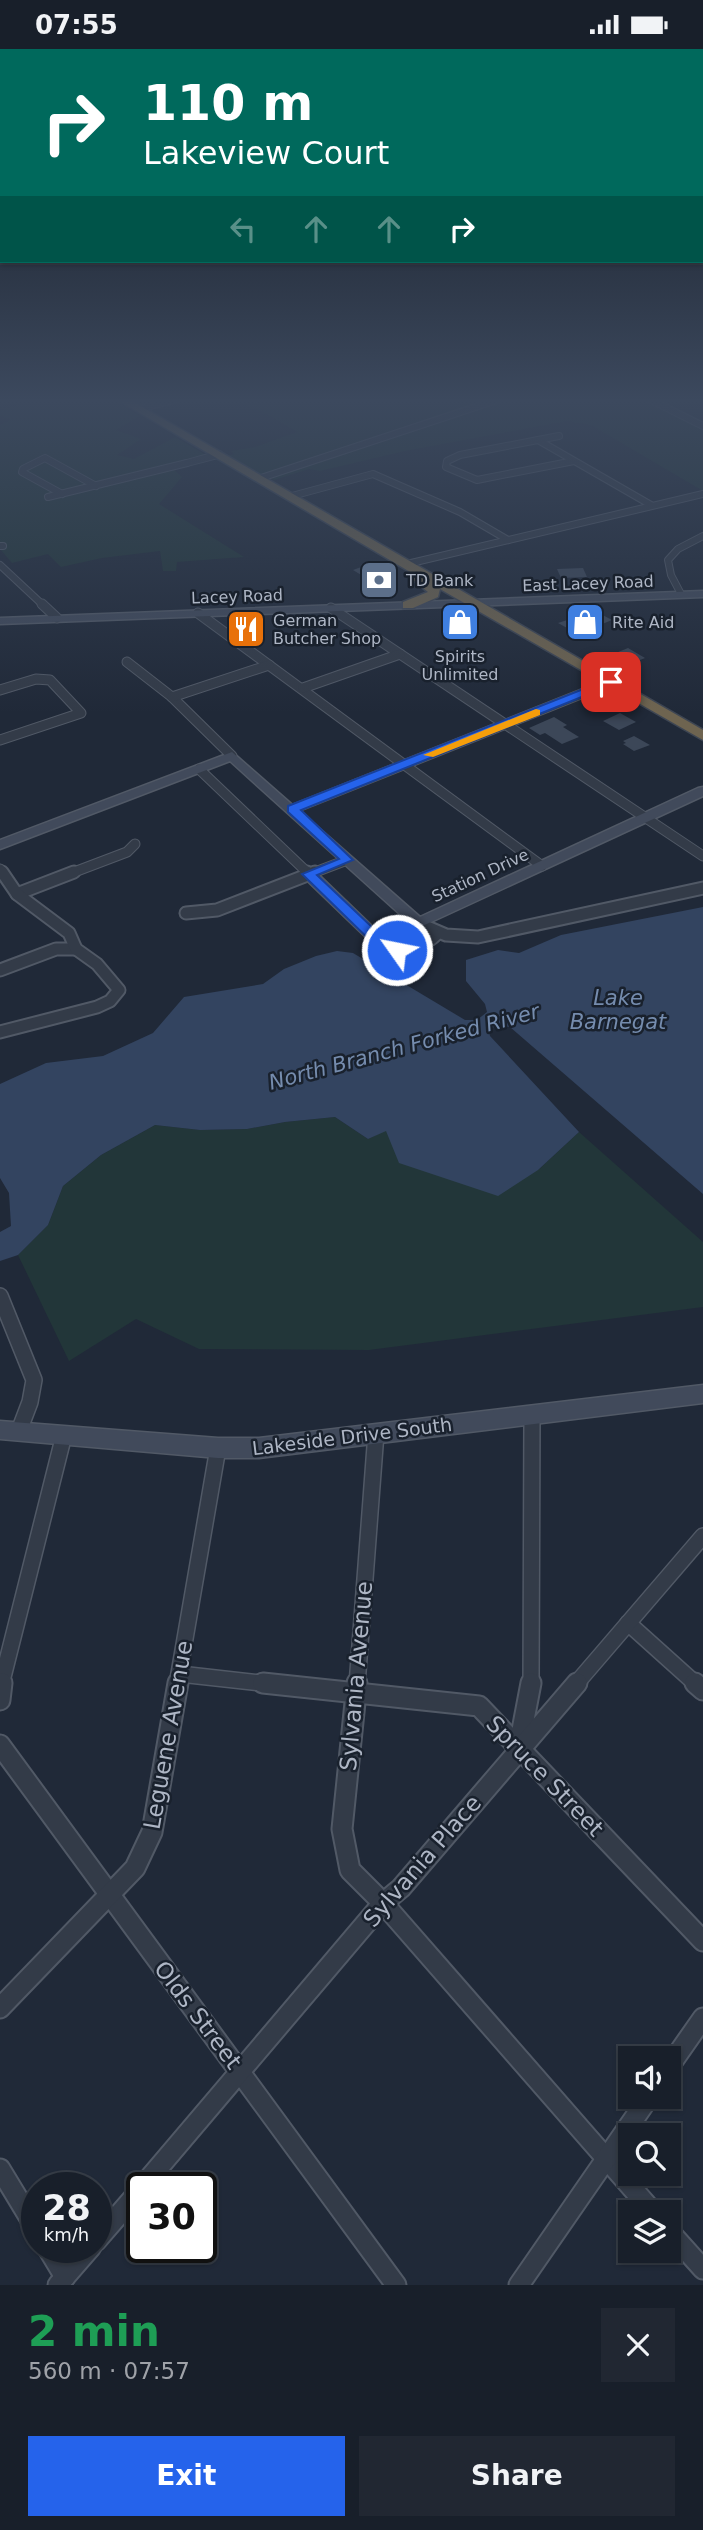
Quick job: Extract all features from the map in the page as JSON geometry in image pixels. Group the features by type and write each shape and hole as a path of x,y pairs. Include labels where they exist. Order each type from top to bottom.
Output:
{"highway":[{"path":"306,504 703,736"},
{"path":"408,605 434,594 429,585 410,575 411,566"}],"street":[{"path":"440,504 460,512 508,540"},
{"path":"411,566 654,504"},
{"path":"681,594 671,575 668,560 678,549 703,536"},
{"path":"0,565 57,618"},
{"name":"East Lacey Road","path":"475,603 703,594"},
{"name":"Lacey Road","path":"0,621 475,603"},
{"path":"331,608 703,856"},
{"path":"198,613 542,866"},
{"path":"303,688 400,654"},
{"path":"0,845 232,756 172,697 127,662"},
{"path":"172,697 269,665"},
{"path":"0,690 36,679 50,680 81,713 0,740"},
{"path":"293,809 611,682"},
{"name":"Station Drive","path":"232,756 418,923 703,791"},
{"path":"199,769 387,949 412,949 431,941 436,934"},
{"path":"17,894 127,852 135,844"},
{"path":"186,913 217,910 347,860"},
{"path":"0,869 17,894 69,933 76,949 97,964 118,989 110,1001 97,1007 0,1032"},
{"path":"418,923 449,938 478,937 703,888"},
{"path":"0,970 56,949 76,949"},
{"path":"0,1296 34,1380 30,1402 9,1430"},
{"name":"Lakeside Drive South","path":"9,1430 218,1448 259,1448 703,1394"},
{"path":"518,1750 531,1691 532,1414"},
{"name":"Sylvania Avenue","path":"376,1433 356,1693 342,1829 350,1870 383,1903 643,2200"},
{"path":"0,1700 1,1685 64,1435"},
{"name":"Leguene Avenue","path":"0,2008 135,1868 152,1832 218,1448"},
{"name":"Sylvania Place","path":"156,2172 383,1903 401,1888 703,1536"},
{"path":"628,1623 703,1691"},
{"name":"Spruce Street","path":"180,1674 479,1706 518,1750 703,1941"},
{"name":"Olds Street","path":"0,1745 108,1897 242,2073 396,2285"},
{"path":"681,2049 703,2018"},
{"path":"519,2285 641,2109"},
{"path":"0,2169 21,2204"},
{"name":"Sylvania Place","path":"112,2223 126,2206"},
{"path":"681,2244 703,2269"},
{"path":"54,2263 61,2281 77,2263"}],"green space":[{"path":"0,504 160,504 244,557 177,562 176,571 163,571 160,551 102,558 61,567 48,554 12,563 0,549"},
{"path":"335,1117 368,1139 386,1130 538,1170 579,1132 703,1242 703,1307 369,1350 199,1349 136,1319 69,1361 18,1255 48,1225 63,1186 101,1155 155,1125 200,1130 247,1129"}],"water":[{"name":"Lake Barnegat","path":"703,907 703,1194 510,1027 498,1026 488,1029 490,1036 579,1132 538,1170 498,1196 399,1163 386,1131 368,1139 335,1117 247,1129 200,1130 155,1125 101,1155 63,1186 48,1225 18,1255 0,1261 0,1232 11,1226 9,1193 0,1178 0,1084 46,1063 103,1056 153,1033 184,997 263,984 284,969 337,951 353,953 465,1020 477,1020 487,1012 485,1004 466,981 466,960 498,950 519,953 561,935"}],"building":[{"path":"364,566 389,580 376,584 353,570"},
{"path":"583,568 587,577 561,578 557,569"},
{"name":"Rite Aid","path":"595,611 612,620 578,634 558,623"},
{"path":"628,648 645,658 628,665 611,655"},
{"path":"620,713 636,722 619,730 603,721"},
{"path":"554,717 567,725 563,727 579,737 562,744 545,733 540,735 529,728"},
{"path":"634,736 650,745 634,751 623,744 626,743 623,741"}],"slow traffic":[{"path":"429,755 536,712"}],"place":[{"name":"TD Bank","path":"379,580"},
{"name":"Spirits Unlimited","path":"460,622"},
{"name":"Rite Aid","path":"585,622"},
{"name":"German Butcher Shop","path":"246,629"}],"route":[{"path":"397,950 387,949 308,874 347,860 293,809 611,682"}],"water label":[{"name":"North Branch Forked River","path":"404,1047"}]}
